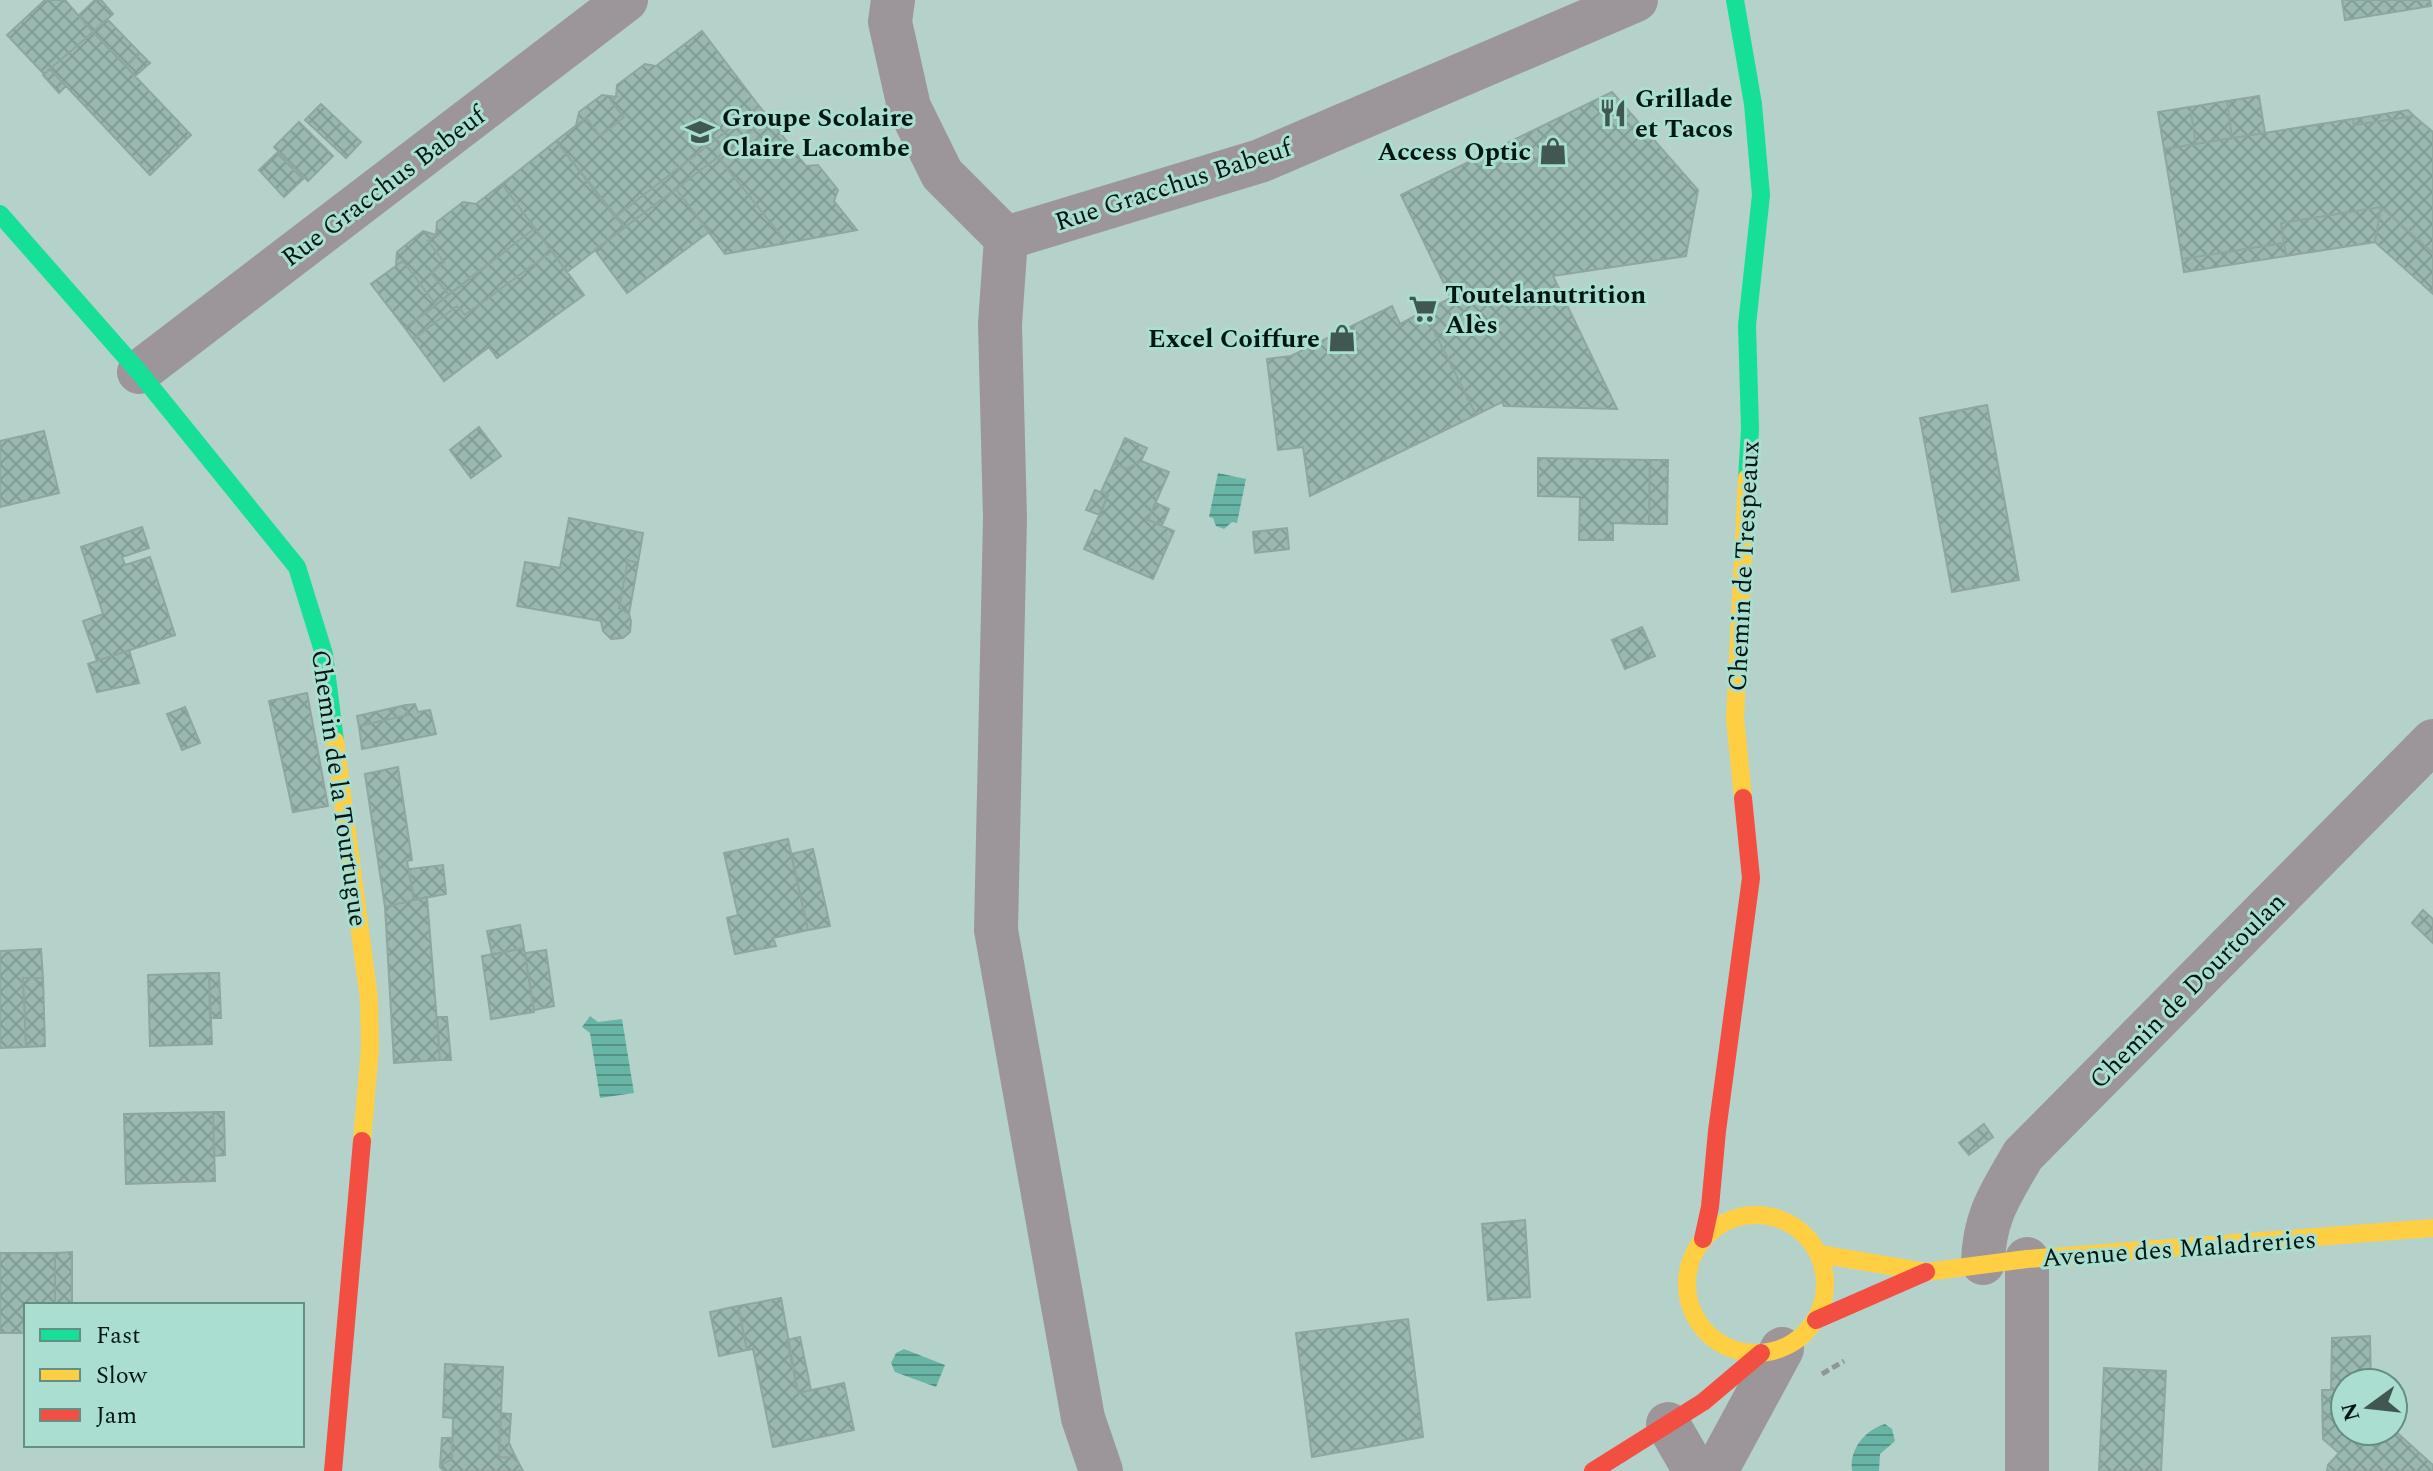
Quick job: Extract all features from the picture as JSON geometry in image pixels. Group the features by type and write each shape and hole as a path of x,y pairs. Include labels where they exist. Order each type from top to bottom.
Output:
{"street":[{"name":"Rue Gracchus Babeuf","path":"139,372 626,0"},
{"path":"893,0 890,22 909,107 942,174 1006,238 1000,324 1005,518 996,930 1083,1418 1101,1471"},
{"name":"Rue Gracchus Babeuf","path":"1006,238 1260,161 1636,0"},
{"name":"Chemin de Trespeaux","path":"1703,1239 1710,1207 1717,1131 1751,878 1735,718 1750,429 1747,325 1761,195 1753,104 1735,0"},
{"name":"Chemin de la Tourtugue","path":"0,214 139,372 297,567 324,654 369,999 370,1048 333,1471"},
{"name":"Chemin de Dourtoulan","path":"1983,1263 1984,1235 1994,1207 2023,1155 2433,741"},
{"path":"1717,1131 1730,1155"},
{"path":"1593,1471 1772,1351 1802,1337 1816,1320 1825,1287 1819,1254 1805,1235 1786,1221 1760,1209 1721,1225 1703,1239 1692,1259 1687,1281 1690,1303 1712,1346 1745,1353 1772,1351"},
{"name":"Avenue des Maladreries","path":"1816,1320 1926,1272 1983,1263 2433,1228"},
{"name":"Avenue des Maladreries","path":"1819,1254 1926,1272"},
{"path":"2027,1259 2027,1471"},
{"path":"1716,1471 1772,1351"},
{"path":"1681,1410 1695,1471"}],"path":[{"path":"1814,1379 1852,1356"}],"shaded area":[{"path":"1218,473 1246,479 1237,523 1232,522 1224,529 1216,526 1213,518 1209,517"},
{"path":"590,1016 598,1022 622,1019 634,1093 600,1098 590,1033 582,1027"},
{"path":"904,1349 945,1365 936,1387 895,1372 891,1363 896,1353"},
{"path":"1885,1424 1892,1429 1895,1441 1880,1454 1879,1471 1852,1471 1853,1455 1860,1442 1871,1431"}],"building":[{"path":"45,0 65,0 93,32 44,74 7,35"},
{"path":"95,0 101,0 113,14 93,32 79,15"},
{"path":"2342,0 2430,0 2431,6 2345,20"},
{"path":"107,19 140,53 126,66 93,32"},
{"path":"702,31 759,106 615,217 556,141 586,118 600,136 624,117 611,101 616,97 617,85 645,64 656,66"},
{"path":"93,32 191,135 150,175 50,69"},
{"path":"140,53 150,63 135,76 126,66"},
{"path":"50,69 66,86 59,93 43,75"},
{"path":"1612,92 1698,190 1686,256 1553,276 1617,409 1504,406 1502,402 1476,415 1424,311 1451,298 1401,195"},
{"path":"602,95 616,97 611,101 624,117 600,136 586,118 576,126 579,112"},
{"path":"2259,96 2265,133 2232,138 2227,101"},
{"path":"2227,101 2232,138 2196,144 2190,107"},
{"path":"321,104 361,142 346,158 305,120"},
{"path":"759,106 768,117 718,157 625,227 615,217"},
{"path":"2190,107 2196,144 2164,149 2158,112"},
{"path":"2408,110 2414,116 2354,125 2353,119"},
{"path":"2414,116 2433,132 2433,253 2381,207 2281,223 2284,243 2182,259 2164,149 2353,119 2354,125"},
{"path":"768,117 806,166 818,165 838,190 834,201 857,230 787,243 718,157"},
{"path":"299,122 333,156 308,181 274,147"},
{"path":"556,141 625,227 567,272 502,184"},
{"path":"277,153 303,179 284,197 259,170"},
{"path":"718,157 787,243 725,254 676,189"},
{"path":"502,184 535,228 449,295 431,273 444,262 428,241 436,235 437,222 463,202 476,204"},
{"path":"676,189 709,232 627,293 595,250"},
{"path":"2381,207 2433,253 2433,294 2375,242"},
{"path":"2381,207 2375,242 2286,256 2281,223"},
{"path":"535,228 552,251 465,315 457,306 413,339 405,328"},
{"path":"423,231 436,235 428,241 444,262 431,273 449,295 436,305 403,261 396,265 397,252"},
{"path":"2284,243 2286,256 2184,272 2182,259"},
{"path":"552,251 584,295 497,358 489,347 444,381 413,339 457,306 465,315"},
{"path":"403,261 436,305 405,328 371,284"},
{"path":"1392,306 1400,324 1424,311 1476,415 1310,496 1303,447 1278,450 1267,359 1291,356"},
{"path":"1987,405 2019,580 1952,592 1920,418"},
{"path":"479,427 501,456 471,478 450,450"},
{"path":"44,431 59,493 0,507 0,441"},
{"path":"1125,438 1147,448 1141,461 1127,469 1114,463"},
{"path":"1538,458 1650,460 1649,524 1613,523 1613,540 1579,540 1580,497 1538,496"},
{"path":"1650,460 1668,460 1667,524 1649,524"},
{"path":"1141,461 1169,472 1148,520 1174,531 1153,579 1084,549 1108,495 1101,492 1114,463 1127,469"},
{"path":"1095,490 1108,495 1100,515 1086,510"},
{"path":"1156,503 1169,509 1162,525 1148,520"},
{"path":"569,518 643,533 638,563 628,560 619,608 629,614 631,621 630,632 623,638 611,639 603,631 601,621 517,606 525,562 560,568"},
{"path":"142,527 149,548 122,557 125,565 150,557 175,635 97,661 83,621 103,614 81,547"},
{"path":"1287,528 1289,549 1255,553 1253,532"},
{"path":"628,560 638,563 629,614 619,608"},
{"path":"1642,627 1655,656 1625,669 1612,640"},
{"path":"129,650 139,683 97,692 88,664"},
{"path":"307,693 328,806 293,812 269,701"},
{"path":"415,704 418,712 430,710 436,734 362,749 359,726 408,715 406,705"},
{"path":"406,705 408,715 359,726 357,716"},
{"path":"185,707 200,743 182,750 167,714"},
{"path":"398,767 412,860 407,861 414,900 385,907 365,774"},
{"path":"788,839 808,930 773,938 776,946 735,954 727,918 738,915 724,853"},
{"path":"813,849 830,926 808,930 791,854"},
{"path":"443,865 446,894 414,900 409,869"},
{"path":"427,897 440,1060 394,1063 385,907"},
{"path":"2423,910 2433,919 2433,943 2412,923"},
{"path":"520,925 524,948 492,955 487,931"},
{"path":"524,948 534,1012 491,1019 482,956"},
{"path":"41,949 43,978 23,978 26,1047 0,1048 0,951"},
{"path":"546,950 554,1006 534,1010 525,953"},
{"path":"209,973 219,973 221,1018 210,1018"},
{"path":"209,973 212,1044 150,1046 148,975"},
{"path":"23,978 43,978 45,1046 26,1047"},
{"path":"437,1017 447,1017 451,1060 440,1060"},
{"path":"213,1112 224,1112 225,1155 214,1156"},
{"path":"213,1112 215,1181 126,1184 124,1114"},
{"path":"1984,1124 1993,1137 1969,1155 1959,1143"},
{"path":"1525,1220 1530,1297 1488,1300 1482,1224"},
{"path":"72,1252 72,1303 55,1303 55,1253"},
{"path":"0,1253 55,1253 55,1303 24,1303 24,1333 0,1333"},
{"path":"781,1298 798,1393 844,1383 854,1430 773,1447 753,1349 747,1350 738,1306"},
{"path":"738,1306 747,1350 719,1356 710,1312"},
{"path":"1408,1319 1423,1437 1312,1457 1296,1333"},
{"path":"2370,1336 2371,1367 2331,1367 2332,1338"},
{"path":"800,1337 811,1390 798,1393 787,1340"},
{"path":"445,1364 503,1367 499,1457 516,1458 523,1471 443,1471 440,1466 452,1459 453,1418 443,1417"},
{"path":"2104,1368 2166,1371 2161,1471 2099,1471"},
{"path":"2322,1390 2329,1390 2329,1444 2323,1439"},
{"path":"501,1413 511,1414 509,1443 516,1458 499,1457"},
{"path":"442,1438 452,1438 452,1459 440,1466"},
{"path":"2409,1443 2433,1465 2433,1471 2327,1471 2328,1465 2339,1453 2332,1447 2409,1447"}],"traffic: fast":[{"path":"1735,0 1753,104 1761,195 1747,325 1750,429 1747,478"},
{"path":"0,214 139,372 297,567 324,654 335,741"}],"traffic: slow":[{"path":"1743,798 1735,718 1747,478"},
{"path":"335,741 369,999 370,1048 362,1141"},
{"path":"1756,1215 1782,1220 1805,1235 1820,1258 1825,1284 1820,1310 1805,1333 1782,1348 1756,1353 1730,1348 1707,1333 1692,1310 1687,1284 1692,1258 1707,1235 1730,1220 1756,1215"},
{"path":"1819,1254 1926,1272 2027,1259 2433,1228"}],"traffic: jam":[{"path":"1703,1239 1710,1207 1717,1131 1751,878 1743,798"},
{"path":"333,1471 362,1141"},
{"path":"1816,1320 1926,1272"},
{"path":"1593,1471 1703,1402 1761,1353"}],"place":[{"name":"Grillade et Tacos","path":"1613,113"},
{"name":"Groupe Scolaire Claire Lacombe","path":"700,132"},
{"name":"Access Optic","path":"1553,151"},
{"name":"Toutelanutrition Alès","path":"1423,309"},
{"name":"Excel Coiffure","path":"1342,338"}]}
